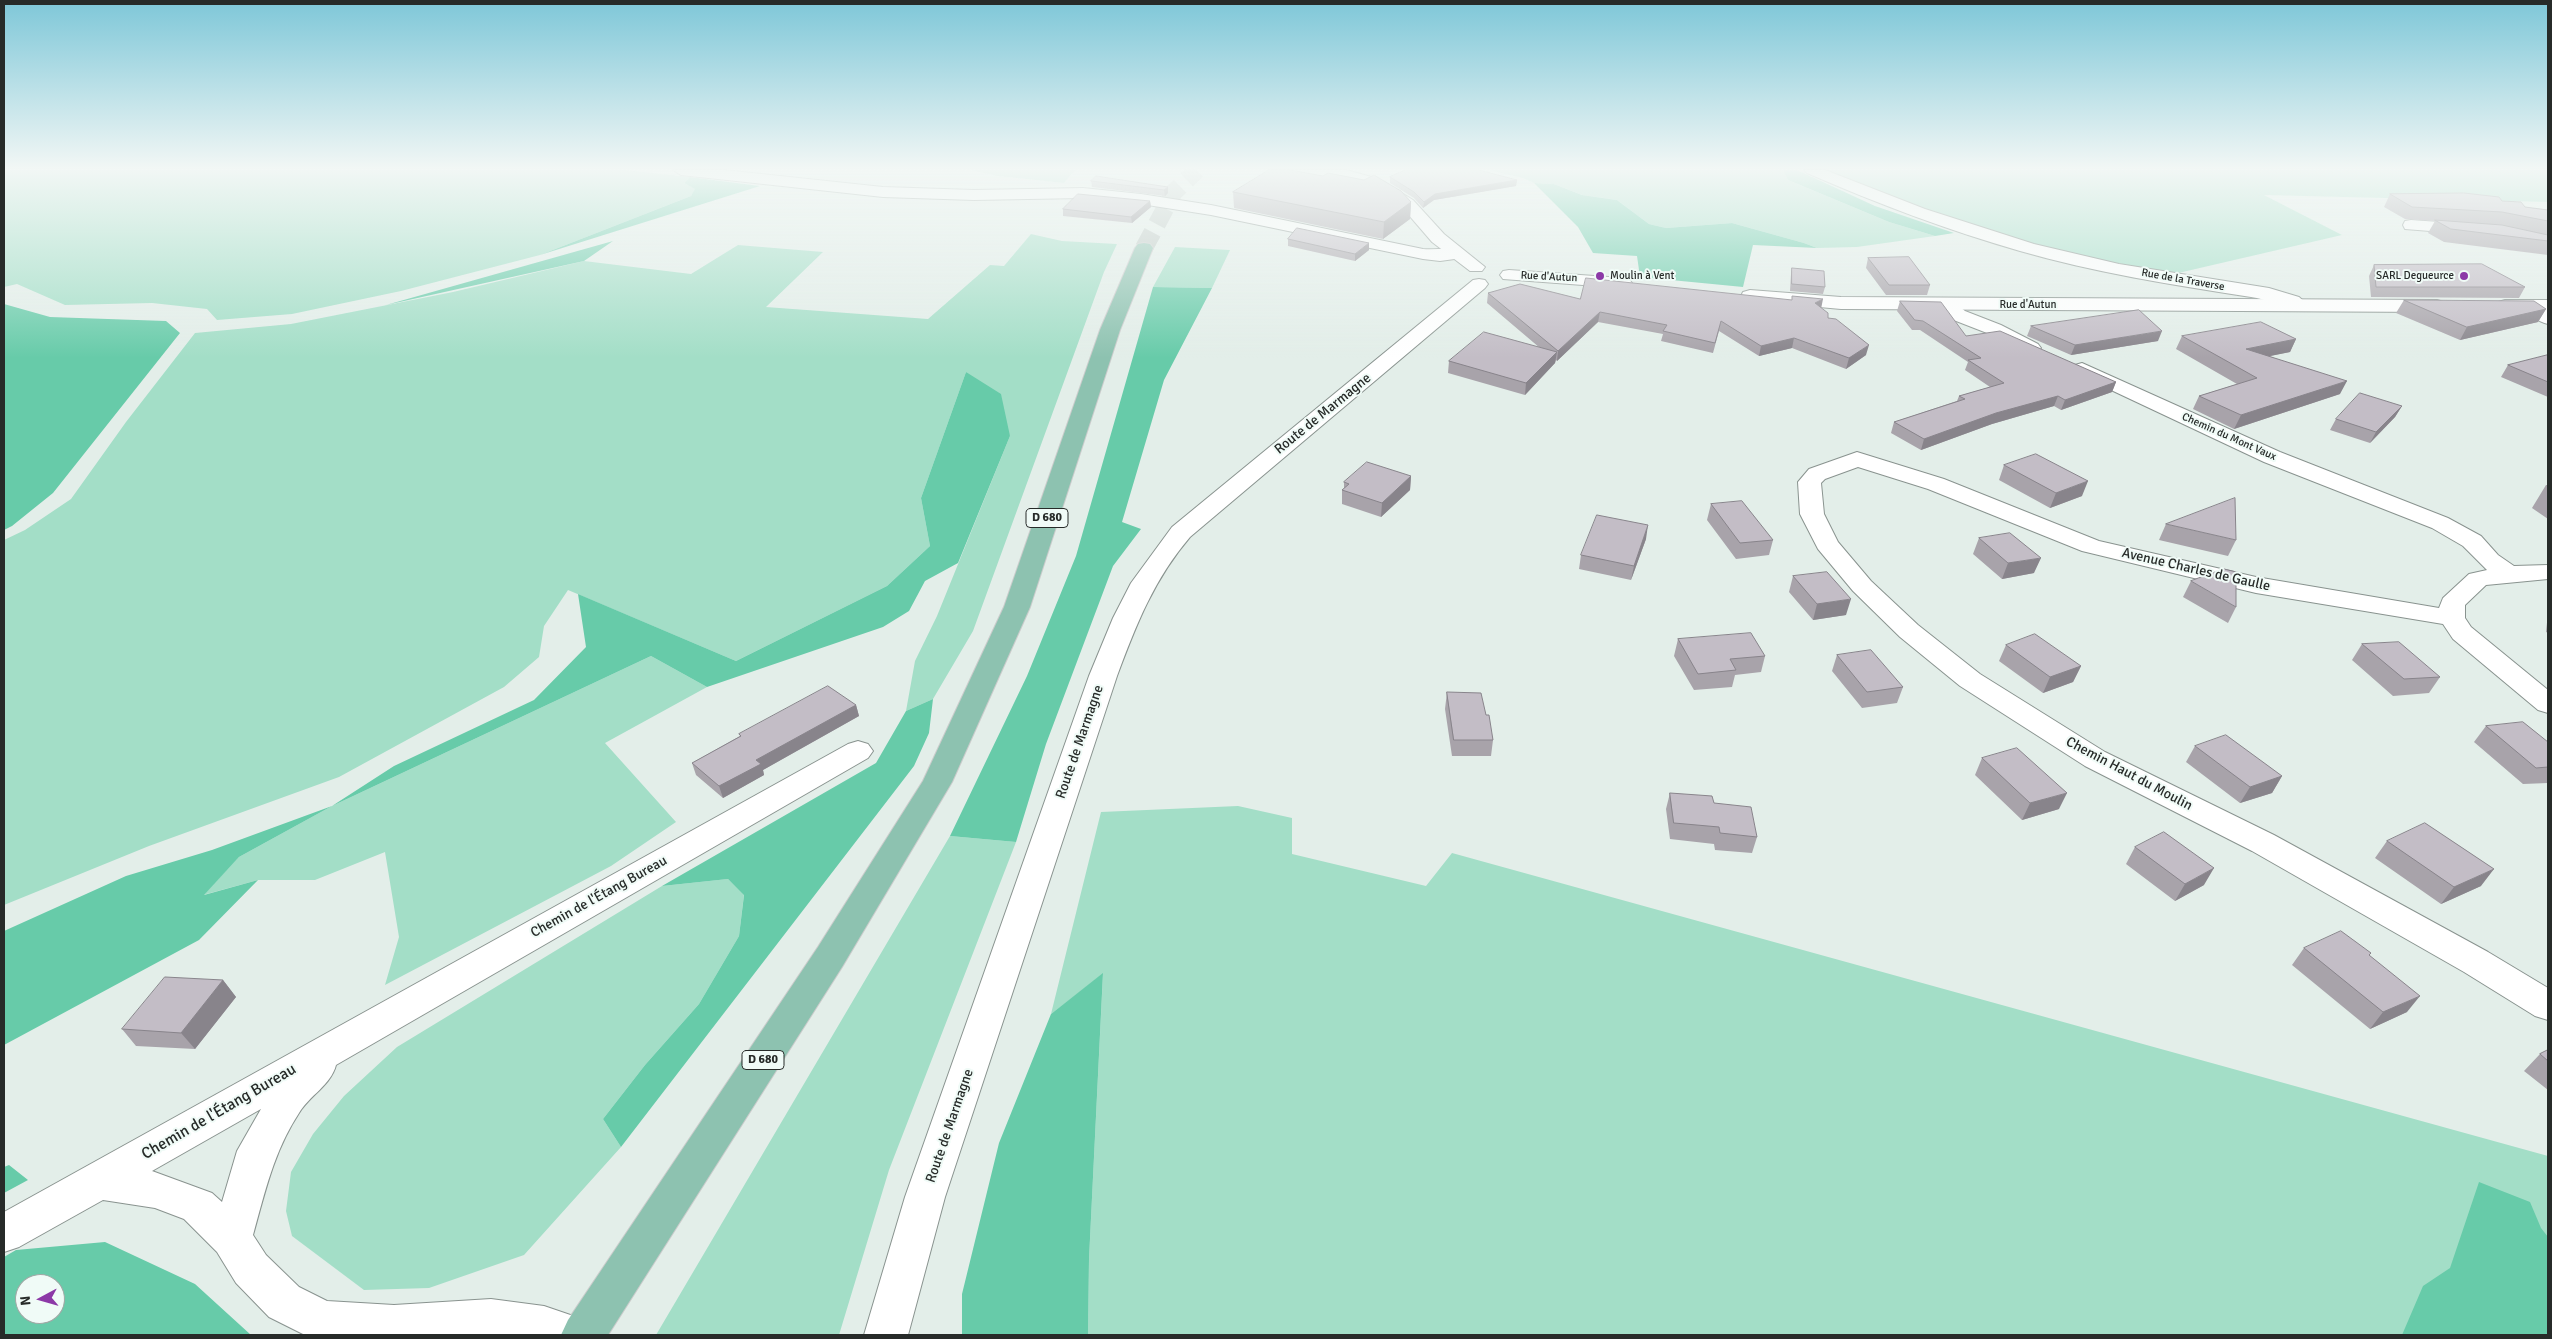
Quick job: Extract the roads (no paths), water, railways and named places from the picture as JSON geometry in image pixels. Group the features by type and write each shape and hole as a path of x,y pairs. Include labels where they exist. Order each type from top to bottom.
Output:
{"main road":[{"name":"D 680","path":"583,1335 824,966 937,782 1017,607 1110,330 1144,248"}],"street":[{"path":"1319,232 1423,254 1440,256 1456,254"},
{"path":"1433,232 1456,254 1488,275"},
{"name":"Rue de la Traverse","path":"1975,232 2021,247 2104,266 2253,292 2286,299 2299,305"},
{"name":"Rue d'Autun","path":"1488,275 1572,278 1639,285"},
{"name":"Route de Marmagne","path":"886,1335 925,1197 1103,676 1134,597 1159,556 1181,532 1445,314 1488,275"},
{"name":"Rue d'Autun","path":"1735,295 1841,303 1945,305 2453,306"},
{"name":"Chemin du Mont Vaux","path":"1945,305 1958,315 2057,358 2272,457 2440,523 2472,541 2489,560 2509,574"},
{"path":"2492,306 2539,306 2548,318"},
{"name":"Avenue Charles de Gaulle","path":"1834,466 1856,460 1910,476 2091,546 2256,585 2452,618"},
{"name":"Chemin Haut du Moulin","path":"1834,466 1817,474 1809,482 1812,514 1827,544 1869,592 1909,631 1970,680 2095,759 2263,843 2476,962 2548,1006"},
{"path":"2548,572 2509,574 2478,579 2452,603 2452,618 2462,633 2548,704"},
{"name":"Chemin de l'Étang Bureau","path":"4,1233 858,751"},
{"name":"Chemin de l'Étang Bureau","path":"232,1238 262,1142 286,1100 340,1043"},
{"path":"99,1181 156,1190 198,1206 232,1238 251,1269 284,1302 324,1322 394,1328 491,1320 544,1328 570,1335"}],"tunnel":[{"path":"1144,248 1152,232"}],"place":[{"name":"Moulin à Vent","path":"1600,276"},
{"name":"SARL Degueurce","path":"2464,276"}]}
